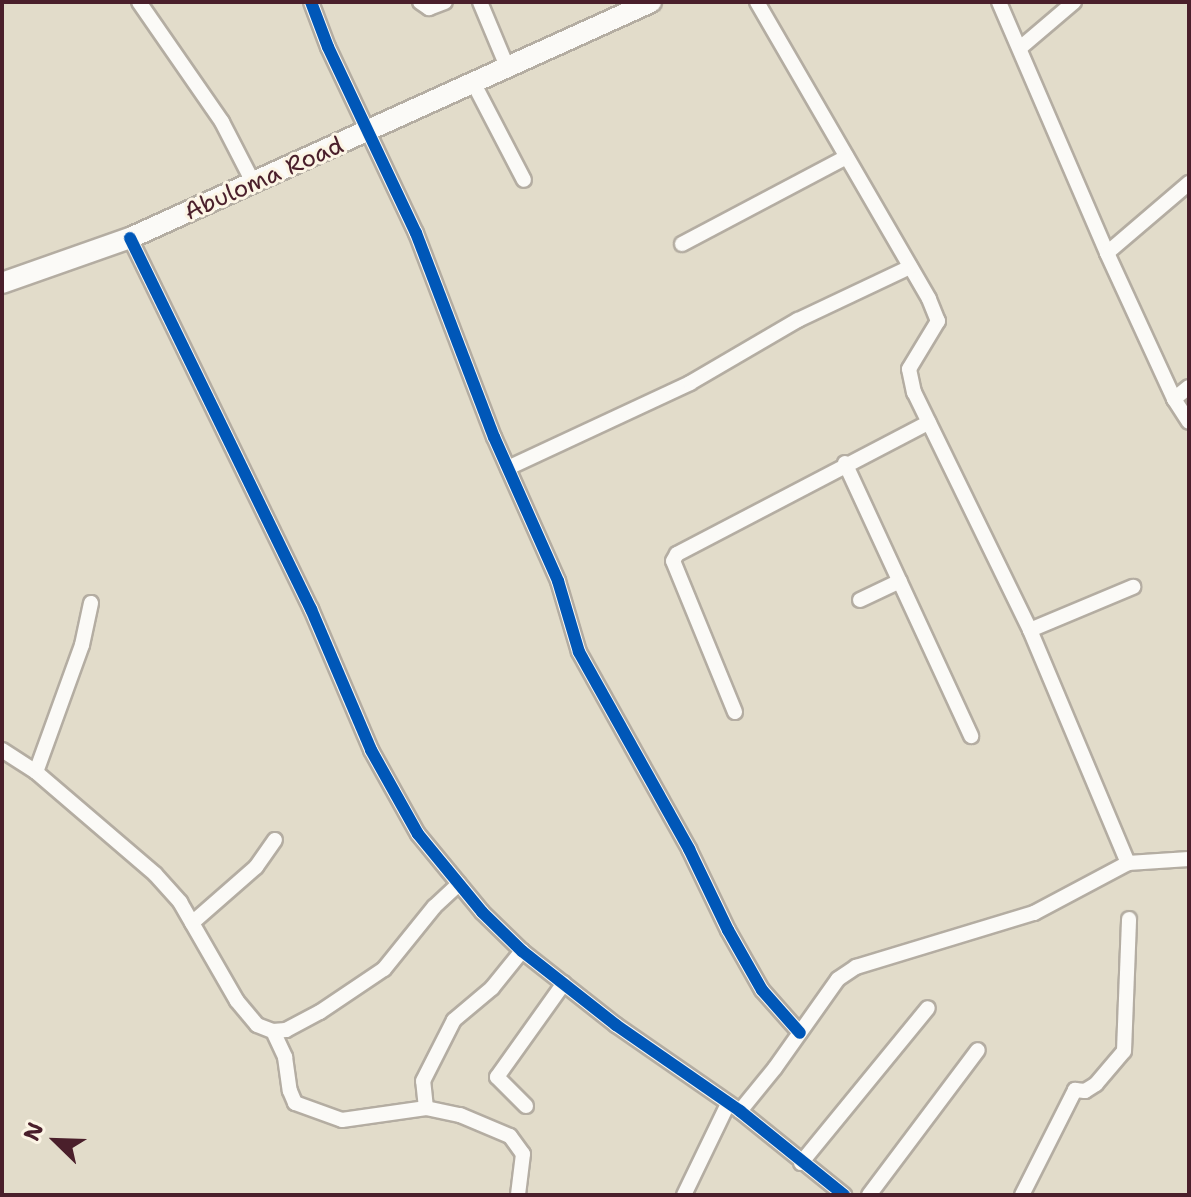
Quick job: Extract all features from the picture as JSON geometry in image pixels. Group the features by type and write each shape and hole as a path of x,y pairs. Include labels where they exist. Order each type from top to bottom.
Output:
{"street":[{"path":"139,2 204,93 254,184"},
{"path":"311,2 367,134 416,233 508,468 558,581 579,652 689,849 728,930 762,990 800,1033"},
{"path":"420,2 429,8 445,2"},
{"path":"480,2 508,69"},
{"name":"Abuloma Road","path":"2,283 130,238 367,134 651,2"},
{"path":"757,2 938,321 909,369 914,392 1030,630 1128,863"},
{"path":"999,2 1107,253 1174,399 1189,422"},
{"path":"1020,48 1074,2"},
{"path":"474,84 524,180"},
{"path":"682,244 846,157"},
{"path":"1107,253 1189,183"},
{"path":"130,238 311,609 371,750 418,834 459,884 522,951 616,1025 734,1107 844,1195"},
{"path":"508,468 690,383 798,320 910,267"},
{"path":"1174,399 1189,387"},
{"path":"735,712 673,561 688,547 929,422"},
{"path":"845,463 971,736"},
{"path":"860,600 900,581"},
{"path":"1030,630 1133,587"},
{"path":"36,772 82,645 91,603"},
{"path":"2,750 36,772 155,874 180,902 237,1001 257,1025 273,1031 286,1030 320,1012 384,969 434,907 459,884"},
{"path":"192,923 256,867 275,840"},
{"path":"684,1195 734,1107 800,1033 838,979 856,967 1034,913 1128,863 1189,859"},
{"path":"1022,1195 1075,1090 1085,1091 1096,1084 1124,1051 1129,919"},
{"path":"426,1108 423,1081 454,1020 492,988 522,951"},
{"path":"526,1106 497,1077 564,983"},
{"path":"801,1163 928,1008"},
{"path":"273,1031 287,1067 295,1103 342,1120 426,1108 460,1115 510,1136 523,1154 518,1195"},
{"path":"869,1195 978,1050"}],"cycle path":[{"path":"311,2 328,47 416,233 494,437 558,581 579,652 689,849 728,930 762,990 800,1033"},
{"path":"130,238 311,609 371,750 418,834 482,912 522,951 616,1025 740,1111 844,1195"}]}
